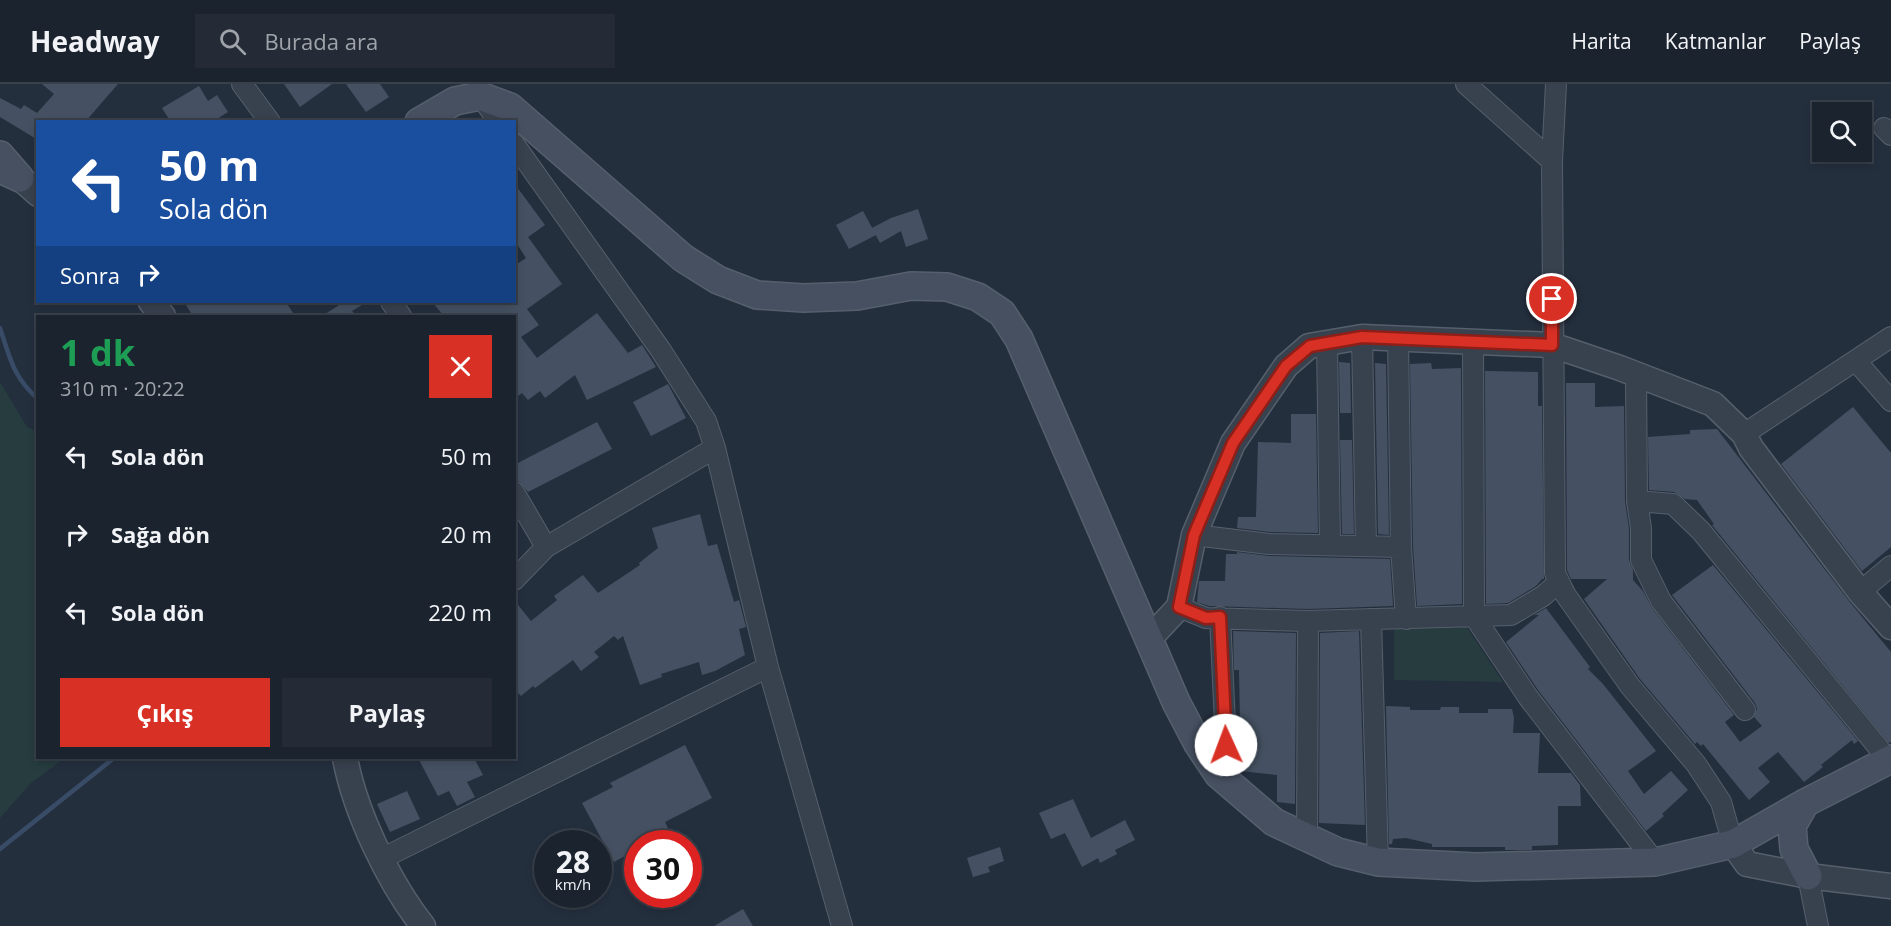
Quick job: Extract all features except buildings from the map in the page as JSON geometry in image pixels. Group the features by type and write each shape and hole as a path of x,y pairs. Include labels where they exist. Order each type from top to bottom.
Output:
{"main road":[{"path":"422,120 476,90 510,107 683,258 718,280 757,295 803,298 857,296 911,286 947,287 978,297 1002,313 1019,339 1176,702 1198,744 1218,774 1274,822 1307,839 1338,852 1378,862 1476,867 1655,862 1733,844 1805,803 1889,760"},
{"path":"0,155 19,180"},
{"path":"1805,803 1792,826 1794,849 1808,876"}],"street":[{"path":"243,84 269,120"},
{"path":"1466,84 1552,161"},
{"path":"1556,84 1552,161 1555,573 1565,594 1630,686 1696,764 1721,802 1733,844 1747,864 1808,876 1891,886"},
{"path":"476,90 498,120"},
{"path":"516,147 660,349 706,421 715,448 768,667 842,926"},
{"path":"152,303 162,315"},
{"path":"1744,434 1891,336"},
{"path":"1149,639 1179,607 1194,535 1233,443 1286,366 1310,346 1362,337 1552,345 1713,404 1744,434 1751,448 1860,592 1891,627"},
{"path":"1362,337 1366,546"},
{"path":"1398,339 1401,546 1406,619"},
{"path":"1473,342 1474,616 1528,697 1655,862"},
{"path":"1328,343 1330,544"},
{"path":"1856,361 1891,401"},
{"path":"1636,374 1637,501 1641,528 1641,561 1661,602 1744,710"},
{"path":"516,578 546,547 715,448"},
{"path":"516,495 546,547"},
{"path":"1637,501 1674,504 1701,531 1889,760"},
{"path":"1194,535 1269,544 1401,546"},
{"path":"1860,592 1891,566"},
{"path":"1179,607 1206,618 1308,621 1511,615 1543,596 1559,582"},
{"path":"1218,774 1226,745 1220,617"},
{"path":"1371,619 1378,862"},
{"path":"1307,839 1308,621"},
{"path":"381,859 768,667"},
{"path":"345,759 350,783 381,859 423,926"},
{"path":"1808,876 1818,926"}],"green space":[{"path":"0,382 27,427 36,432 36,759 64,759 31,783 0,818"},
{"path":"1394,622 1464,623 1503,682 1394,680"}],"waterway":[{"path":"0,328 18,375 36,397"},
{"path":"0,849 113,759"}],"route":[{"path":"1226,745 1220,617 1206,618 1179,607 1194,535 1233,443 1286,366 1310,346 1362,337 1552,345 1552,299"}]}
